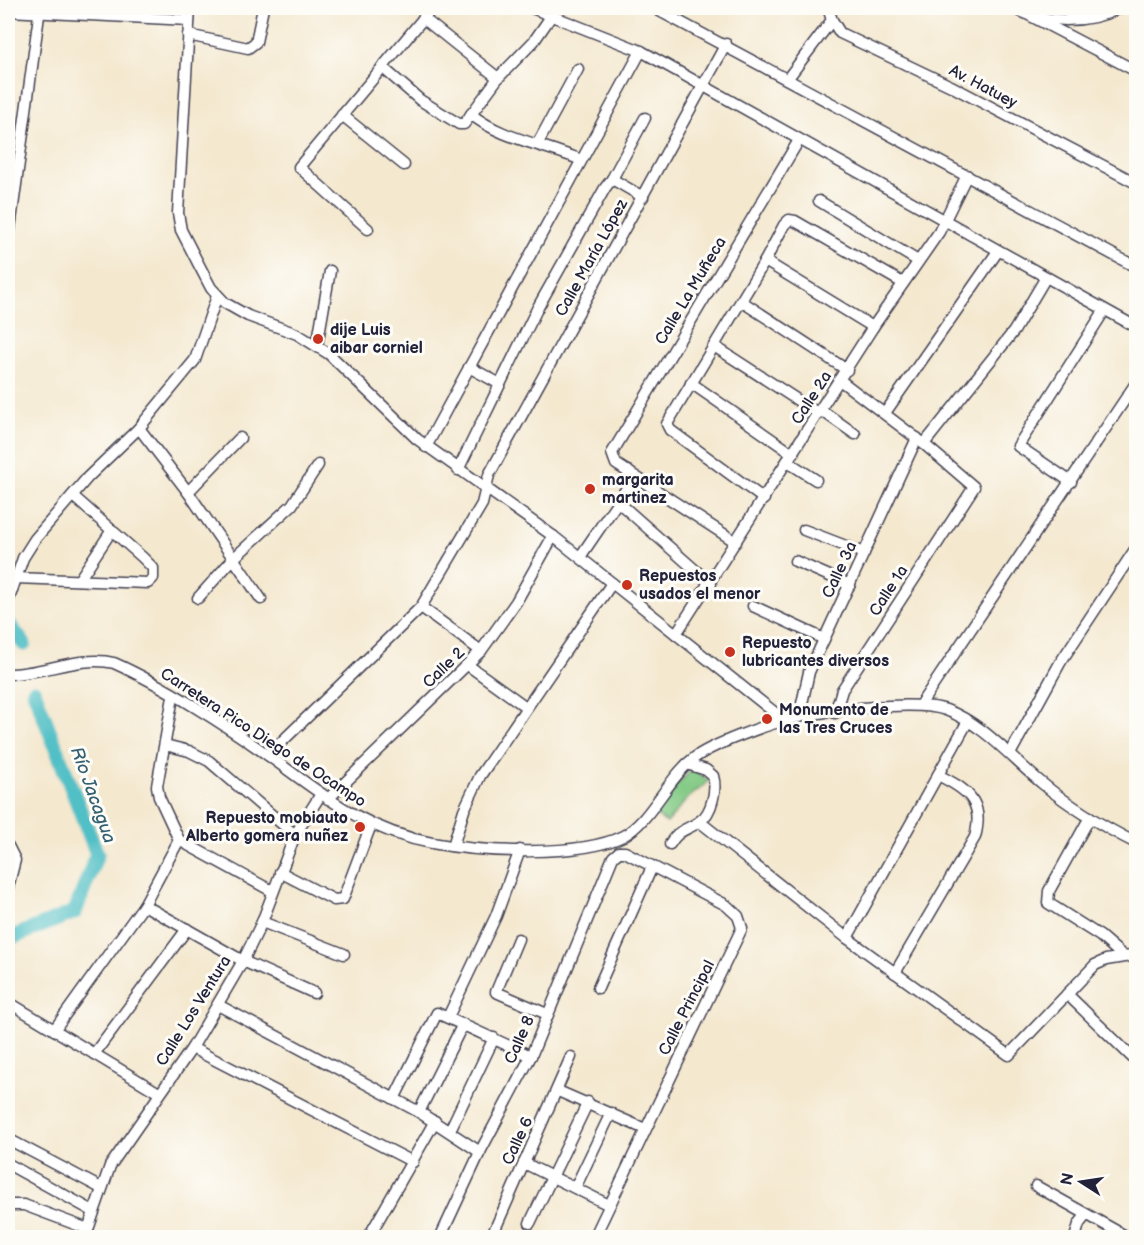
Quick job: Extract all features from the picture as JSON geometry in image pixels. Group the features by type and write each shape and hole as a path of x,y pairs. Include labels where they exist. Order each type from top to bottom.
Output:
{"street":[{"path":"190,8 178,213 186,241 217,296 248,316 297,334 317,346 426,447 553,536 784,720"},
{"path":"188,35 248,48 256,42 263,8"},
{"path":"368,230 299,166 432,8"},
{"path":"532,8 641,51 1104,311 1137,327"},
{"path":"654,8 726,44 1137,267"},
{"name":"Av. Hatuey","path":"828,8 840,33 951,86 1137,183"},
{"path":"1013,8 1137,71"},
{"path":"1025,13 1066,20 1086,19 1106,15 1120,8"},
{"path":"8,10 189,20"},
{"path":"8,243 40,10"},
{"path":"382,67 420,100 456,122 464,123 498,78 534,41 552,15"},
{"path":"423,18 498,78"},
{"path":"788,78 832,20"},
{"name":"Calle María López","path":"268,755 421,607 482,504 489,475 726,44"},
{"path":"426,447 641,51"},
{"path":"538,143 578,69"},
{"path":"471,114 482,123 520,140 538,143 581,160"},
{"path":"342,115 404,165"},
{"path":"458,470 537,309 645,118"},
{"name":"Calle La Muñeca","path":"628,471 613,459 613,448 799,140"},
{"name":"Calle 2a","path":"676,634 711,584 873,327 945,222 967,175"},
{"path":"612,179 643,197"},
{"path":"819,201 918,261"},
{"path":"764,499 668,428 668,421 765,261 786,222 793,220 903,283"},
{"path":"885,413 998,251"},
{"path":"765,261 873,327"},
{"path":"317,346 330,271"},
{"name":"Calle 3a","path":"799,717 809,672 864,553 920,441 1014,332 1046,277"},
{"path":"8,602 15,578 35,539 88,477 139,428 195,360 217,296"},
{"path":"741,301 847,370"},
{"path":"1071,482 1018,446 1104,311"},
{"path":"714,346 855,434"},
{"path":"469,367 500,384"},
{"path":"841,381 920,441"},
{"path":"691,383 816,480"},
{"path":"920,705 1071,482 1133,399 1137,383"},
{"path":"139,428 188,492 261,599"},
{"path":"188,492 240,438"},
{"name":"Calle 1a","path":"835,713 842,690 974,487 920,441"},
{"path":"198,598 233,559 292,505 318,465"},
{"path":"580,557 628,485 628,471"},
{"path":"628,471 736,542"},
{"path":"15,578 148,583 153,578 153,568 73,496"},
{"path":"616,501 711,584"},
{"path":"79,580 112,530"},
{"path":"804,530 864,553"},
{"name":"Calle 2","path":"324,797 469,666 516,602 553,536"},
{"path":"1010,754 1060,663 1137,548"},
{"path":"795,561 850,585"},
{"path":"453,846 464,810 480,776 612,583"},
{"path":"753,606 824,639"},
{"path":"421,607 482,651"},
{"name":"Carretera Pico Diego de Ocampo","path":"8,674 104,661 123,667 268,755 324,797 371,825 412,838 453,846 520,850 581,847 614,839 635,827 687,764 704,752 784,720 920,705 945,710 968,721 1044,784 1089,816 1137,843"},
{"path":"469,666 526,707"},
{"path":"174,696 157,780 158,794 179,840 272,891"},
{"path":"847,938 968,721"},
{"path":"165,745 210,761 295,835"},
{"path":"670,844 680,831 700,822 712,801 715,782 706,770 687,764"},
{"path":"896,973 975,837 978,825 978,811 968,793 963,787 938,775"},
{"name":"Calle Los Ventura","path":"86,1233 101,1188 118,1152 192,1048 218,1005 262,922 295,835 324,797"},
{"path":"1089,816 1049,891 1048,903 1100,936 1123,956"},
{"path":"700,822 847,938 1009,1055 1095,965 1123,956 1137,955"},
{"path":"280,872 334,900 343,899 371,825"},
{"path":"614,839 619,852"},
{"path":"54,1030 144,905 179,840"},
{"path":"8,846 11,860 8,887"},
{"path":"448,1017 496,916 520,850"},
{"name":"Calle Principal","path":"594,1238 742,928 738,916 726,905 625,852 619,852"},
{"name":"Calle 8","path":"440,1238 480,1152 531,1056 613,857 619,852"},
{"path":"598,988 652,867"},
{"path":"144,905 243,961 314,993"},
{"path":"262,922 344,954"},
{"path":"94,1054 187,929"},
{"path":"518,939 496,992 547,1014"},
{"path":"1067,994 1137,1061"},
{"path":"8,1002 159,1094"},
{"path":"218,1005 394,1098 450,1130 480,1152"},
{"path":"394,1098 433,1016 440,1013 531,1056"},
{"path":"418,1112 462,1024"},
{"path":"450,1130 494,1038"},
{"path":"192,1048 413,1162"},
{"name":"Calle 6","path":"491,1238 571,1058"},
{"path":"558,1091 588,1102 645,1130"},
{"path":"530,1223 588,1102"},
{"path":"575,1188 611,1113"},
{"path":"368,1238 435,1122"},
{"path":"8,1139 101,1188"},
{"path":"524,1163 609,1205"},
{"path":"8,1164 93,1211"},
{"path":"1036,1186 1129,1238"},
{"path":"8,1205 24,1205 86,1233"},
{"path":"1075,1238 1079,1224 1086,1215"}],"green space":[{"path":"1026,8 1105,8 1063,15"},
{"path":"693,769 709,781 687,799 667,823 654,814 674,787"}],"waterway":[{"name":"Río Jacagua","path":"8,623 24,644"},
{"name":"Río Jacagua","path":"8,939 75,912 97,854 34,691"}],"place":[{"name":"dije Luis aibar corniel","path":"318,339"},
{"name":"margarita martinez","path":"590,489"},
{"name":"Repuestos usados el menor","path":"627,585"},
{"name":"Repuesto lubricantes diversos","path":"730,652"},
{"name":"Monumento de las Tres Cruces","path":"767,719"},
{"name":"Repuesto mobiauto Alberto gomera nuñez","path":"360,827"}]}
